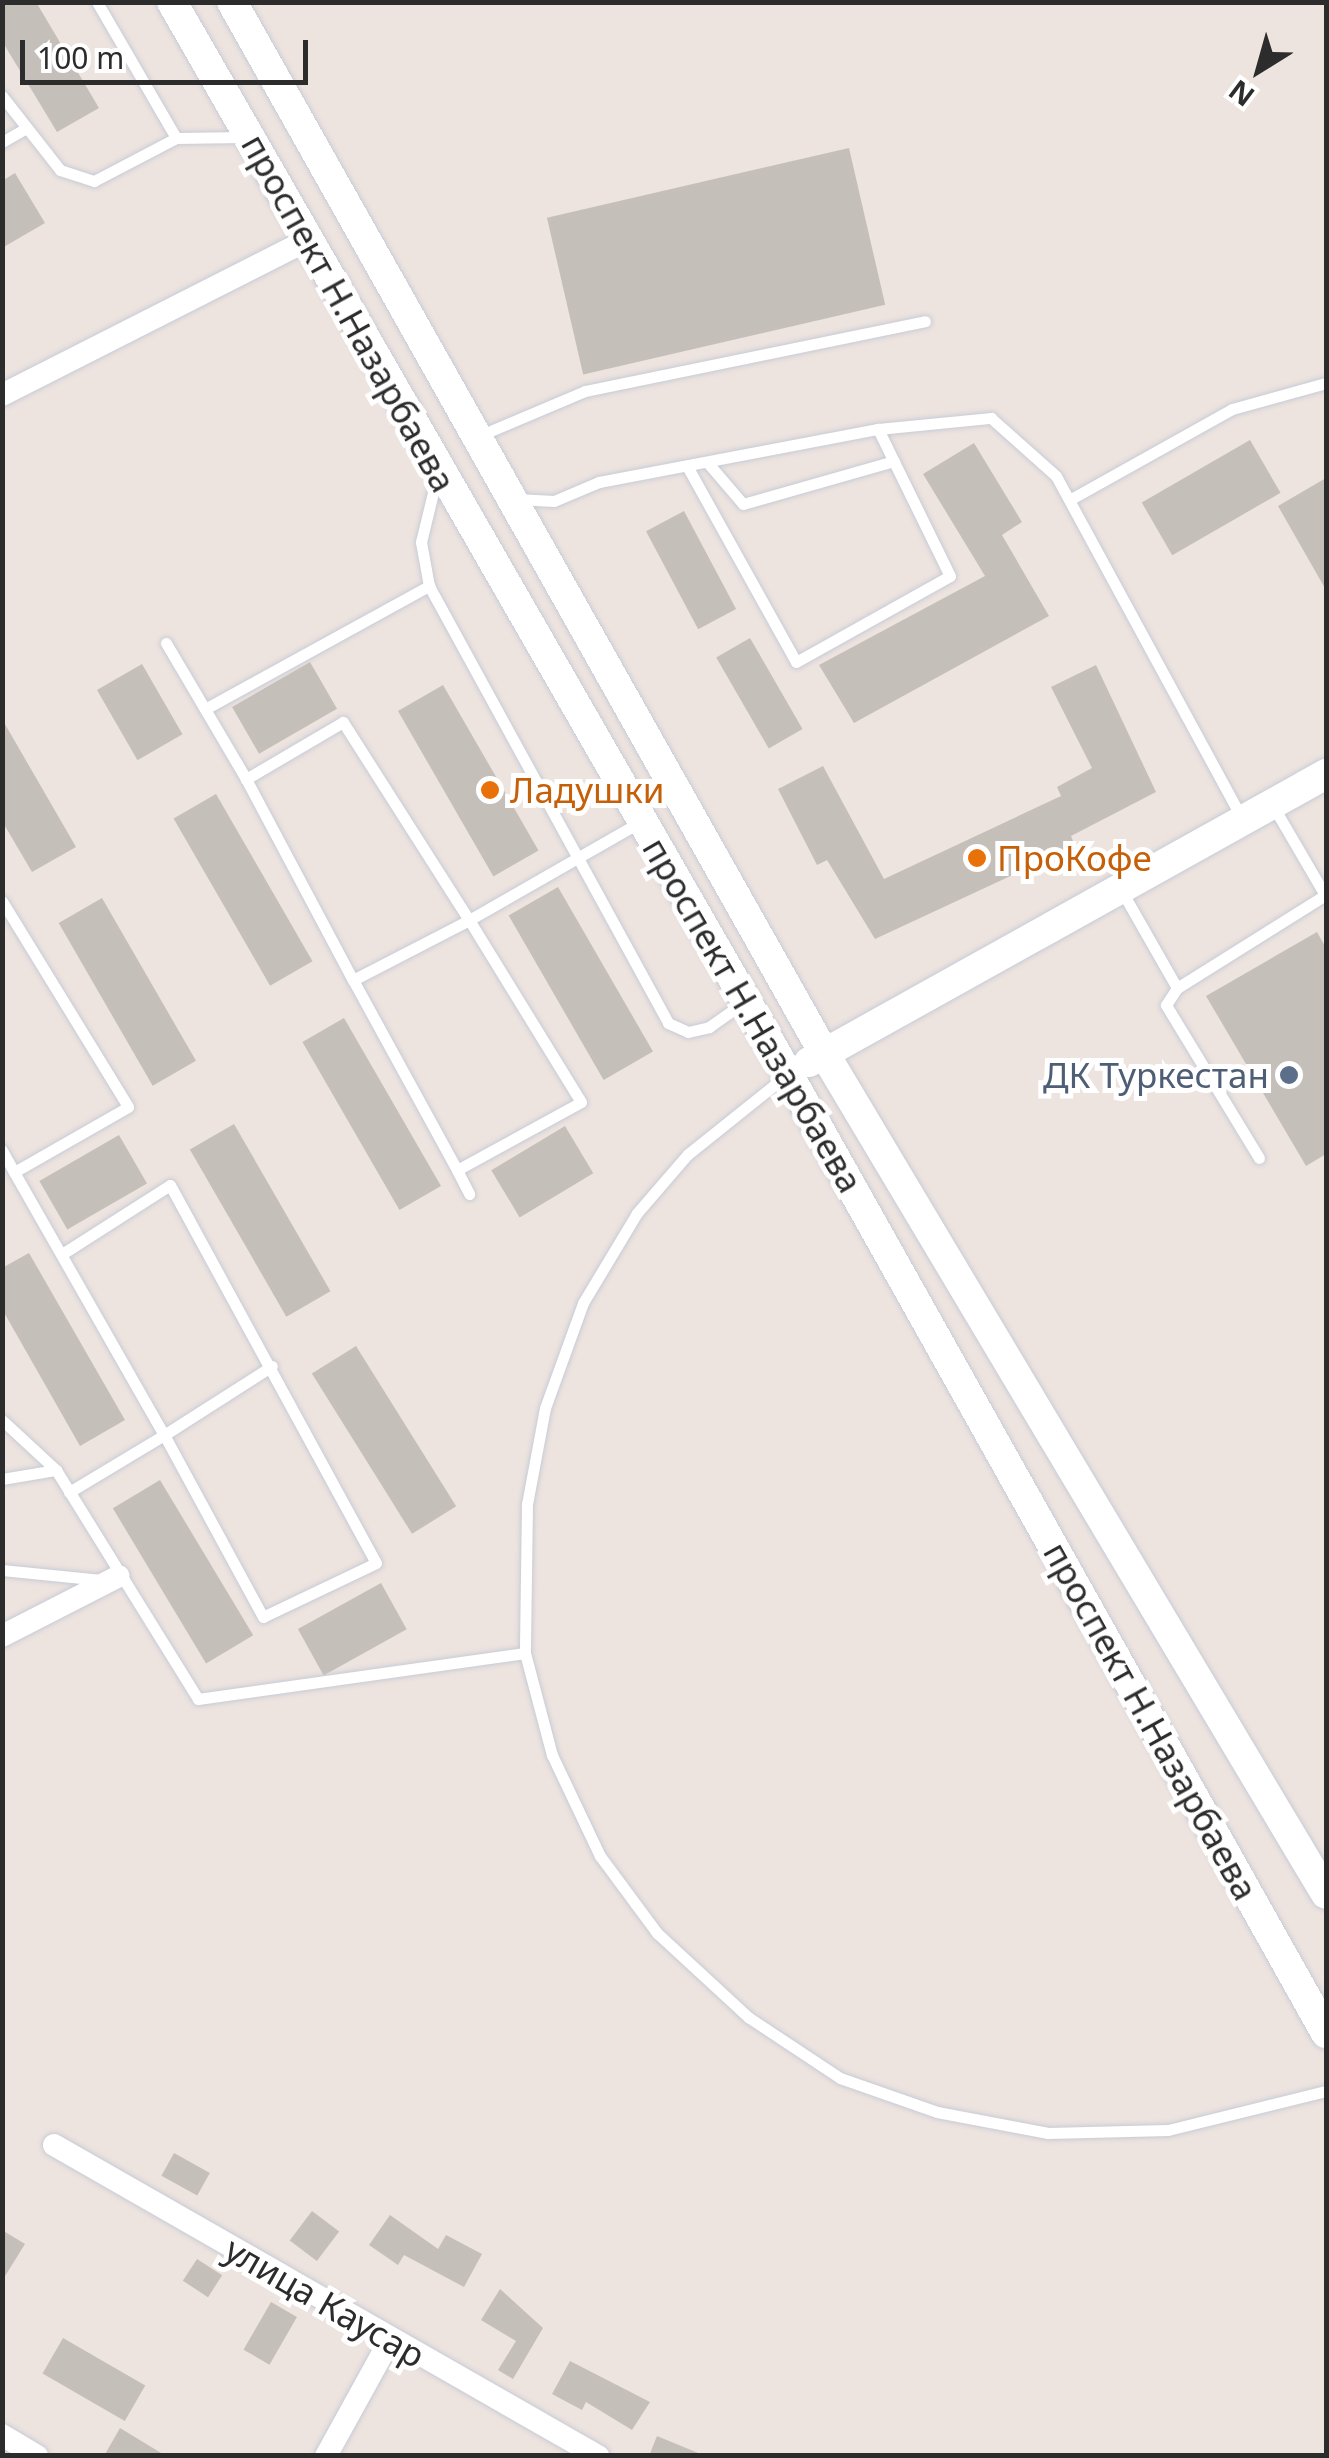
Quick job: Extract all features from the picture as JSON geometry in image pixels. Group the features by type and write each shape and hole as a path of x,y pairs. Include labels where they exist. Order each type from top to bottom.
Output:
{"main road":[{"name":"проспект Н.Назарбаева","path":"172,2 438,472 788,1074 1326,2032"},
{"name":"проспект Н.Назарбаева","path":"232,2 824,1054 1326,1894"},
{"path":"788,1074 1326,774"}],"street":[{"path":"2,394 308,240"},
{"path":"2,1636 112,1578"},
{"name":"улица Каусар","path":"54,2145 598,2456"},
{"path":"326,2456 390,2340"},
{"path":"2,2436 37,2456"}],"lane":[{"path":"97,2 176,138"},
{"path":"2,96 22,130 60,170 94,181 176,138 250,137"},
{"path":"2,142 22,130"},
{"path":"477,437 585,391 925,321"},
{"path":"1070,499 1232,408 1326,383"},
{"path":"512,498 554,501 599,482 878,429 991,418 1036,451 1070,499 1242,820"},
{"path":"688,466 796,662 950,576 878,429"},
{"path":"707,462 743,504 894,461"},
{"path":"438,472 421,542 429,586 668,1023 688,1032 709,1027 746,1001"},
{"path":"205,709 429,586"},
{"path":"166,643 246,780 469,1194"},
{"path":"246,780 343,722 581,1102 457,1170"},
{"path":"1259,1158 1166,1005 1177,988 1326,895 1271,802"},
{"path":"353,980 469,920 642,821"},
{"path":"1119,886 1177,988"},
{"path":"2,900 8,924 128,1106 14,1172"},
{"path":"788,1074 686,1155 637,1214 584,1303 545,1408 527,1504 525,1653 552,1754 600,1856 657,1932 748,2016 840,2078 938,2112 1048,2133 1168,2130 1326,2091"},
{"path":"2,1150 263,1617 376,1562 170,1186 62,1254"},
{"path":"69,1492 272,1366"},
{"path":"2,1420 56,1470 112,1578 186,1689 212,1702 525,1653"},
{"path":"2,1436 20,1434"},
{"path":"2,1479 56,1470"},
{"path":"2,1570 112,1578"}],"building":[{"path":"2,2 36,2 99,108 57,132 2,41"},
{"path":"849,148 885,305 583,375 547,218"},
{"path":"15,173 45,223 2,248 2,181"},
{"path":"1250,440 1280,493 1172,555 1142,502"},
{"path":"974,443 1022,522 1002,535 1049,616 854,723 819,665 985,576 923,474"},
{"path":"1326,478 1326,590 1278,506"},
{"path":"684,511 736,609 698,629 646,531"},
{"path":"750,638 803,729 769,748 716,658"},
{"path":"310,662 337,709 259,754 232,707"},
{"path":"142,664 182,734 137,760 97,690"},
{"path":"1096,665 1156,792 1071,836 1075,846 875,939 827,860 817,865 778,789 823,766 884,879 1061,796 1057,787 1092,768 1051,687"},
{"path":"443,685 538,850 493,876 398,711"},
{"path":"2,719 76,847 32,872 2,821"},
{"path":"216,794 313,961 270,986 174,818"},
{"path":"558,887 653,1052 604,1080 509,916"},
{"path":"102,898 196,1061 153,1086 59,923"},
{"name":"ДК Туркестан","path":"1317,932 1326,948 1326,1154 1306,1166 1206,996"},
{"path":"344,1018 441,1186 399,1210 302,1042"},
{"path":"234,1124 330,1291 286,1317 190,1150"},
{"path":"565,1126 593,1173 520,1217 491,1170"},
{"path":"119,1135 147,1183 67,1229 39,1181"},
{"path":"29,1253 125,1420 80,1446 2,1309 2,1268"},
{"path":"356,1346 456,1506 412,1534 312,1374"},
{"path":"160,1480 253,1635 206,1663 113,1508"},
{"path":"381,1583 407,1629 324,1675 298,1629"},
{"path":"174,2153 210,2173 197,2196 161,2176"},
{"path":"312,2211 339,2231 317,2261 290,2241"},
{"path":"390,2215 438,2249 446,2235 482,2254 464,2287 404,2255 398,2265 369,2245"},
{"path":"2,2230 25,2244 2,2281"},
{"path":"197,2259 222,2275 208,2297 183,2281"},
{"path":"500,2289 543,2328 513,2379 498,2370 516,2341 481,2320"},
{"path":"271,2302 297,2317 269,2365 244,2350"},
{"path":"63,2338 145,2386 125,2421 42,2374"},
{"path":"570,2361 650,2402 632,2430 586,2402 582,2410 552,2394"},
{"path":"120,2428 166,2456 104,2456"},
{"path":"657,2436 703,2455 703,2456 649,2456"}],"place":[{"name":"Ладушки","path":"490,790"},
{"name":"ПроКофе","path":"977,858"},
{"name":"ДК Туркестан","path":"1289,1075"}]}
